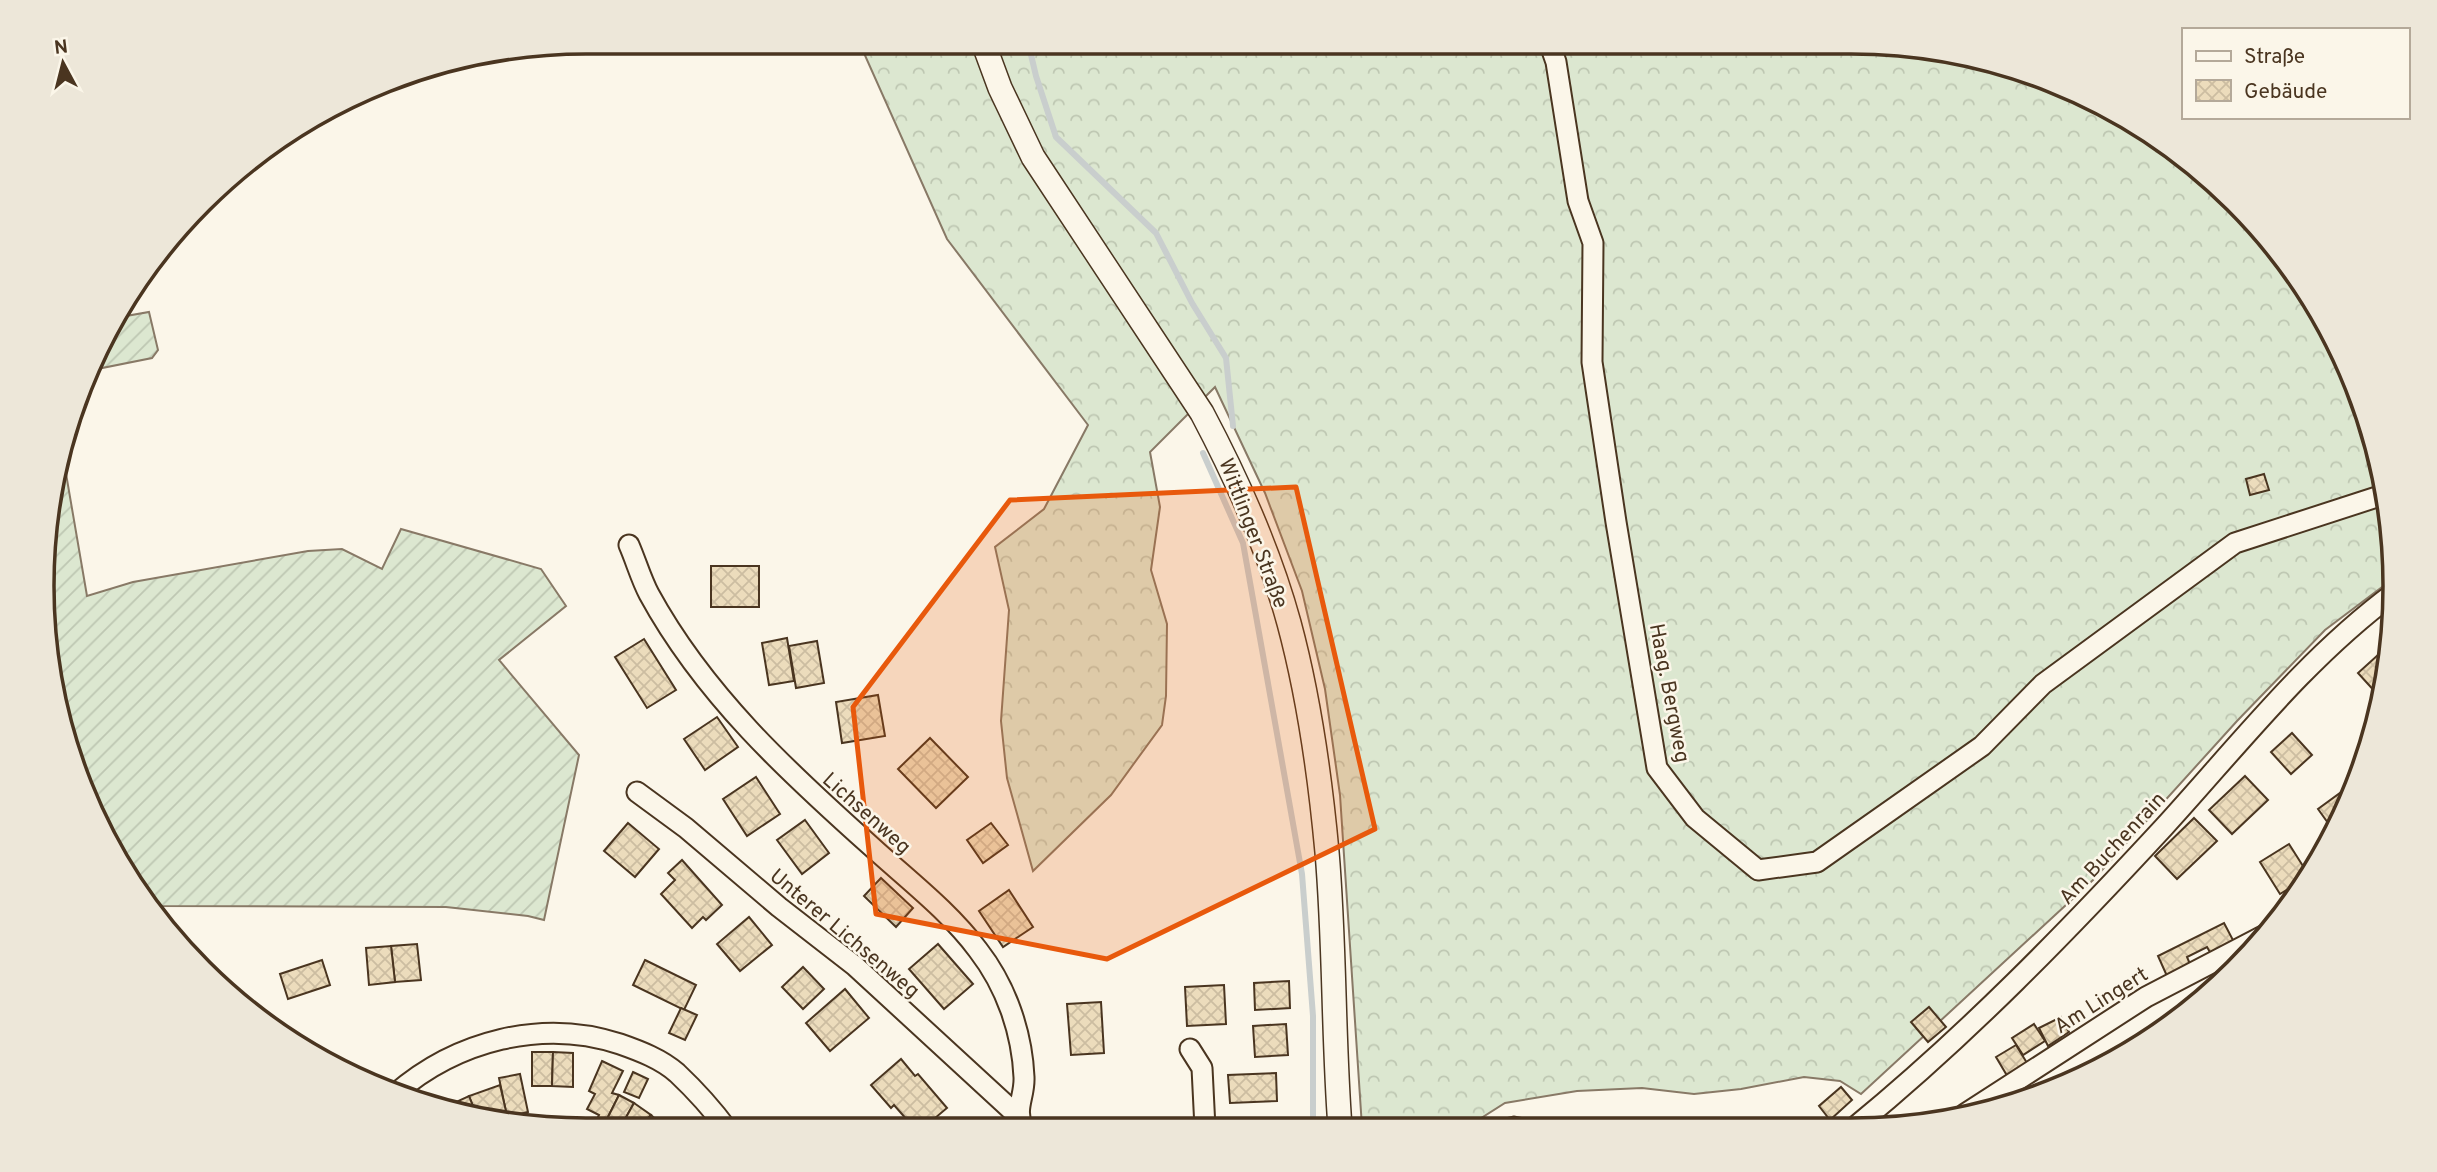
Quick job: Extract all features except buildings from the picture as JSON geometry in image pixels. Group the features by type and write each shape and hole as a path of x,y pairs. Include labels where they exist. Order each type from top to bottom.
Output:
{"street":[{"name":"Wittlinger Straße","path":"987,54 1000,88 1033,157 1202,413 1262,540 1289,623 1311,724 1327,852 1340,1118"},
{"name":"Haag. Bergweg","path":"1553,54 1578,201 1592,243 1592,362 1657,768 1695,818 1758,870 1817,862 1982,746 2043,684 2235,543 2375,498"},
{"name":"Lichsenweg","path":"629,545 648,593 708,684 797,780 950,918 979,950 1004,992 1020,1039 1024,1080 1020,1118"},
{"name":"Am Buchenrain","path":"1866,1118 1955,1040 2095,902 2277,701 2319,659 2383,603"},
{"name":"Unterer Lichsenweg","path":"637,792 686,828 779,907 855,966 1016,1118"},
{"name":"Am Lingert","path":"1985,1101 2146,997 2241,948"},
{"path":"404,1086 443,1060 484,1044 525,1034 566,1032 604,1039 643,1052 676,1072 718,1118"},
{"path":"1190,1049 1202,1068 1204,1118"}],"highlighted area":[{"path":"1296,487 1375,829 1107,959 876,914 853,707 1010,500"}],"green space":[{"path":"864,54 1851,54 1920,59 1989,72 2022,82 2086,109 2146,144 2202,186 2251,235 2273,262 2312,320 2355,415 2373,482 2382,551 2383,586 2325,630 2237,721 2093,880 1861,1094 1840,1081 1804,1077 1741,1089 1694,1094 1642,1088 1577,1091 1505,1103 1481,1118 1361,1118 1340,795 1325,689 1302,591 1265,493 1215,387 1150,452 1160,507 1151,570 1167,624 1166,696 1162,725 1111,795 1033,871 1007,778 1001,721 1009,610 995,547 1044,509 1088,425 947,239"},
{"path":"149,312 158,350 152,358 102,368 109,351 128,316"},
{"path":"66,474 87,596 133,582 308,551 342,549 382,569 401,529 541,569 566,606 499,660 579,755 544,920 446,907 161,906 125,852 109,821 82,757 64,690 55,621 54,586 55,551"}],"waterway":[{"path":"1031,54 1056,137 1156,233 1192,303 1226,358 1233,426"},
{"path":"1203,453 1243,543 1302,874 1313,1016 1313,1118"}]}
